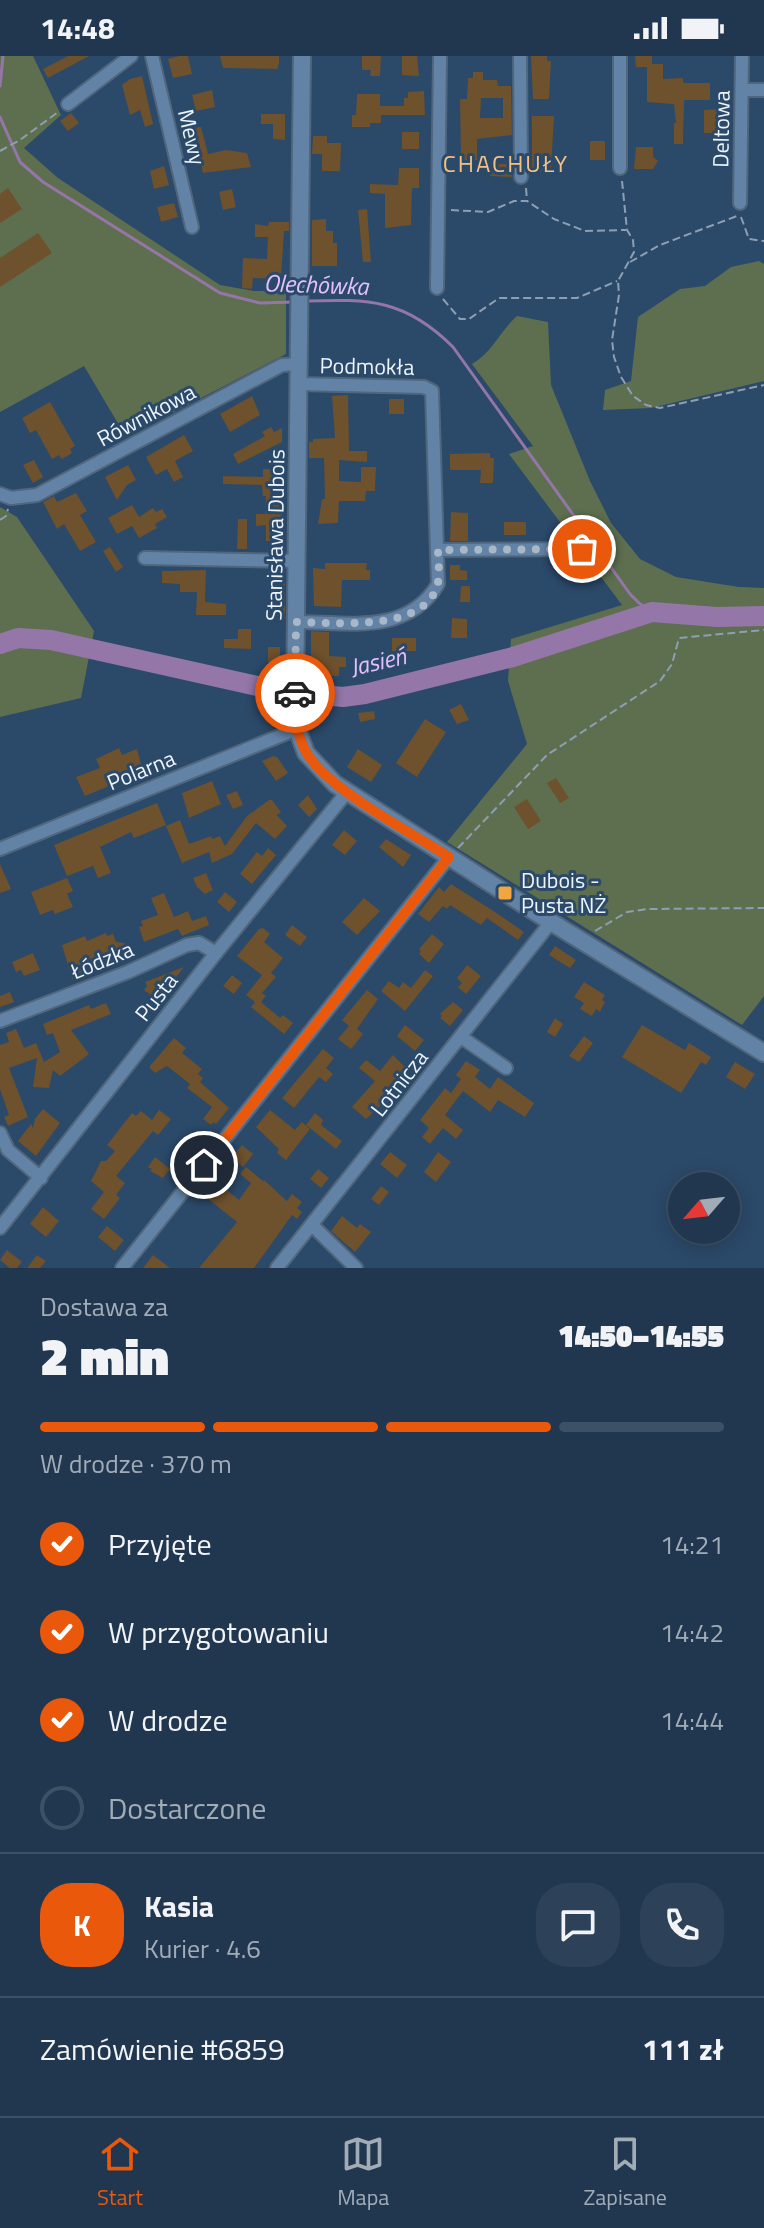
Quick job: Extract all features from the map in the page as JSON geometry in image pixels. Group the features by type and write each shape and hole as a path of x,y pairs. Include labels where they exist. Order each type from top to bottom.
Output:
{"street":[{"path":"68,104 131,56"},
{"name":"Mewy","path":"152,56 192,227"},
{"name":"Stanisława Dubois","path":"302,56 295,705 297,729 306,753 316,766 347,792 764,1053"},
{"path":"437,288 440,56"},
{"path":"520,56 521,177"},
{"path":"620,56 620,168"},
{"name":"Deltowa","path":"740,203 742,56"},
{"path":"742,90 764,90"},
{"name":"Równikowa","path":"6,496 31,496 47,490 282,365 299,364"},
{"name":"Podmokła","path":"299,384 424,387 432,391 438,550"},
{"path":"296,622 389,622 420,607 438,584 438,550 582,549"},
{"path":"145,558 297,561"},
{"name":"Polarna","path":"0,849 297,729"},
{"name":"Pusta","path":"0,1228 347,792"},
{"path":"122,1268 449,857"},
{"name":"Lotnicza","path":"277,1268 551,922"},
{"name":"Łódzka","path":"0,1021 128,972 195,942 216,953"},
{"path":"461,1037 506,1068"},
{"path":"0,1133 8,1150 41,1178"},
{"path":"312,1225 356,1268"}],"path":[{"path":"1,150 20,140 68,104"},
{"path":"620,168 627,230 633,240 634,252 618,281 619,295 612,340 621,377 633,396 653,407 667,408 764,385"},
{"path":"438,208 474,214 488,212 514,201 527,201 554,219 585,231 627,230"},
{"path":"629,263 660,245 701,231 725,218 741,215 749,239 764,241"},
{"path":"437,288 446,306 460,319 469,319 499,298 577,298 618,281"},
{"path":"0,520 6,516 6,496"},
{"path":"449,857 547,755 660,681 672,664 679,638 764,630"},
{"path":"592,933 627,912 764,908"}],"green space":[{"path":"0,56 33,56 61,115 24,148 58,178 220,285 254,291 286,291 286,354 126,437 84,366 0,412"},
{"path":"759,261 764,264 764,381 651,408 603,410 605,390 631,381 638,317 680,289 705,286 731,267"},
{"path":"517,316 548,322 551,385 590,481 611,523 640,559 676,577 764,588 764,996 742,1025 447,842 527,744 508,681 511,639 622,605 509,454 533,446 472,364 485,354"},
{"path":"0,507 17,517 94,631 81,698 0,717"}],"building":[{"path":"68,56 89,56 48,78 43,69"},
{"path":"188,56 192,74 173,78 168,59"},
{"path":"220,56 279,56 279,63 277,69 223,68"},
{"path":"362,56 381,56 380,76 370,76 371,70 362,70"},
{"path":"402,56 417,56 419,76 402,75"},
{"path":"531,56 547,56 547,61 551,61 549,99 533,99"},
{"path":"635,56 652,56 652,64 663,64 663,79 683,78 683,83 710,83 710,100 684,100 683,144 674,144 674,104 647,102 647,67 636,67"},
{"path":"473,72 483,72 483,80 497,80 498,86 511,86 512,135 477,139 477,160 461,161 460,99 467,99 468,78 473,78","holes":["481,98 503,98 503,118 480,118"]},
{"path":"142,76 153,124 145,127 140,110 130,115 122,85"},
{"path":"212,90 215,107 196,111 192,95"},
{"path":"424,91 425,115 381,115 381,123 370,123 370,127 352,127 357,94 380,94 380,106 404,106 408,92"},
{"path":"719,109 719,114 726,114 724,130 721,133 704,133 704,110"},
{"path":"71,113 79,123 68,131 60,121"},
{"path":"261,114 285,114 285,140 273,139 273,124 261,124"},
{"path":"532,116 554,116 551,172 532,171"},
{"path":"201,127 208,154 226,150 247,153 251,167 203,173 198,151 192,152 190,143 193,142 191,128"},
{"path":"402,132 419,132 419,149 402,149"},
{"path":"313,136 327,136 327,143 341,143 340,171 322,171 322,154 312,154"},
{"path":"590,141 605,141 605,160 590,160"},
{"path":"636,147 653,147 653,157 658,161 653,169 634,169"},
{"path":"490,164 512,164 512,177 490,176"},
{"path":"164,166 169,185 154,189 150,171"},
{"path":"399,168 419,168 419,188 412,188 411,225 385,228 385,194 370,193 370,184 398,185"},
{"path":"8,188 22,209 0,223 0,194"},
{"path":"232,189 236,207 223,210 219,192"},
{"path":"174,203 178,217 161,222 157,207"},
{"path":"367,209 371,262 363,262 358,210"},
{"path":"326,219 326,231 333,231 333,243 337,243 337,266 312,266 312,220"},
{"path":"269,222 289,222 289,231 284,231 281,279 253,278 252,289 242,288 243,258 267,259 268,237 255,237 255,224 268,226"},
{"path":"38,233 52,253 0,287 0,258"},
{"path":"348,395 349,451 367,451 367,462 339,460 339,481 361,482 361,467 376,467 375,491 366,491 365,501 339,501 338,523 318,524 322,499 325,499 324,458 309,458 309,442 335,438 332,396"},
{"path":"252,396 260,415 230,432 220,414"},
{"path":"389,399 404,399 404,414 389,414"},
{"path":"50,402 75,446 70,449 72,453 62,459 59,455 52,459 36,430 30,433 22,418"},
{"path":"271,427 274,432 282,428 282,442 238,464 233,454 265,436 262,432"},
{"path":"184,435 193,451 175,461 183,477 174,482 167,469 156,475 146,457"},
{"path":"490,453 490,458 494,458 493,483 480,483 481,470 450,470 450,454"},
{"path":"34,460 43,477 33,483 23,465"},
{"path":"128,465 136,480 127,485 117,500 105,477"},
{"path":"263,469 281,469 282,545 271,545 272,541 266,541 266,525 256,526 256,514 265,514 266,496 263,496 262,485 223,484 223,476 263,477"},
{"path":"76,493 87,511 80,515 96,542 80,551 64,524 57,529 43,502 54,496 57,502"},
{"path":"132,505 139,517 153,508 156,512 162,509 167,517 155,524 157,528 139,538 132,526 117,534 108,518"},
{"path":"451,512 468,513 468,541 450,541"},
{"path":"238,519 247,519 247,549 237,549"},
{"path":"504,522 526,522 526,535 504,535"},
{"path":"110,547 123,567 116,572 103,551"},
{"path":"325,563 367,563 370,580 342,580 341,607 314,606 313,568 325,569"},
{"path":"450,565 460,565 460,570 467,571 467,580 450,580"},
{"path":"206,570 205,602 226,604 226,615 196,615 197,592 180,592 180,584 162,583 162,571"},
{"path":"285,581 285,619 270,619 270,583"},
{"path":"461,586 470,586 470,602 460,602"},
{"path":"452,618 467,619 467,638 451,638"},
{"path":"238,629 251,629 251,649 224,648 224,639 238,639"},
{"path":"311,631 329,632 329,656 346,657 346,667 339,667 339,676 325,676 311,661"},
{"path":"392,638 416,638 416,651 392,651"},
{"path":"268,647 280,647 280,662 268,662"},
{"path":"461,704 469,720 457,724 449,710"},
{"path":"374,711 375,719 360,722 358,713"},
{"path":"425,719 446,732 417,777 396,763"},
{"path":"119,748 122,755 137,749 143,772 85,796 76,777 100,768 96,759"},
{"path":"358,749 382,765 371,782 347,767"},
{"path":"273,756 288,773 276,781 262,761"},
{"path":"556,778 569,798 560,803 547,783"},
{"path":"212,781 221,804 189,818 182,793"},
{"path":"237,791 243,805 233,809 226,795"},
{"path":"308,795 317,809 309,817 298,805"},
{"path":"527,799 541,821 528,829 514,807"},
{"path":"269,800 281,812 277,815 287,826 275,839 256,823 232,854 212,863 209,852 182,863 166,826 180,820 189,844 220,836 225,846 247,816"},
{"path":"157,803 166,825 134,838 131,832 100,847 111,873 98,878 93,866 67,876 54,845"},
{"path":"344,830 357,841 345,855 332,845"},
{"path":"386,839 411,855 403,867 379,847"},
{"path":"268,848 276,855 252,884 240,874 257,852 262,856"},
{"path":"0,864 11,889 0,893"},
{"path":"206,873 213,890 205,894 193,878"},
{"path":"67,878 73,891 67,894 73,907 55,914 53,910 40,915 31,892"},
{"path":"451,884 524,932 518,940 487,918 481,925 450,905 447,909 443,906 429,922 418,914 439,887 444,892"},
{"path":"225,892 237,902 229,912 217,902"},
{"path":"164,893 174,917 188,911 192,921 206,916 209,925 182,936 178,929 144,942 139,927 143,926 141,921 158,915 151,898"},
{"path":"364,898 380,911 357,935 342,922"},
{"path":"292,925 307,937 300,946 285,935"},
{"path":"263,928 270,934 264,942 283,958 271,973 276,977 262,993 266,996 261,1002 280,1018 283,1015 293,1023 284,1034 251,1007 255,1002 246,995 262,975 237,956"},
{"path":"106,933 107,936 113,934 116,942 124,943 130,956 109,965 104,954 88,960 93,971 72,979 62,945 85,936 87,941"},
{"path":"432,934 444,944 429,963 419,954 419,949"},
{"path":"555,946 576,960 570,968 549,955"},
{"path":"33,953 40,970 24,976 21,970 16,972 12,962"},
{"path":"467,965 481,976 466,994 458,987 462,983 457,978"},
{"path":"184,967 158,1000 144,990 147,986 145,982"},
{"path":"425,970 433,976 405,1011 381,991 389,981 399,988 403,982 411,988"},
{"path":"232,975 242,983 234,994 223,986"},
{"path":"584,982 605,995 600,1012 596,1009 592,1016 580,1009 584,1003 574,997"},
{"path":"367,990 378,999 357,1029 363,1034 351,1049 338,1039 349,1026 342,1020"},
{"path":"10,992 14,1002 0,1007 0,996"},
{"path":"453,1002 463,1010 450,1026 440,1018 440,1014"},
{"path":"106,1003 111,1014 71,1030 89,1054 60,1076 53,1070 49,1088 33,1087 37,1058 9,1068 28,1117 8,1126 4,1117 9,1115 0,1089 0,1045 9,1042 6,1033 16,1029 24,1048 36,1043 44,1062 60,1052 53,1033 47,1035 43,1024 89,1005 91,1009"},
{"path":"555,1018 563,1024 555,1037 547,1032"},
{"path":"405,1025 424,1040 415,1051 397,1036"},
{"path":"642,1025 685,1050 689,1043 711,1057 706,1065 701,1062 681,1093 622,1057"},
{"path":"584,1036 593,1043 579,1062 569,1056"},
{"path":"174,1038 186,1048 182,1053 202,1069 198,1074 203,1078 200,1082 229,1108 216,1124 211,1125 203,1119 212,1107 187,1088 190,1084 167,1066 155,1073 149,1067"},
{"path":"323,1049 334,1058 326,1068 333,1074 326,1082 319,1077 294,1108 282,1098"},
{"path":"393,1055 406,1068 401,1074 402,1079 396,1080 384,1096 387,1099 366,1119 352,1107 375,1081 359,1068 366,1060 380,1071"},
{"path":"466,1061 480,1070 475,1077 490,1089 498,1077 534,1103 525,1117 498,1100 490,1112 463,1091 445,1115 463,1130 456,1139 443,1128 430,1144 422,1137 429,1128 420,1120 445,1088 451,1093 461,1079 456,1075"},
{"path":"735,1062 755,1074 745,1089 726,1077"},
{"path":"43,1109 60,1123 36,1156 18,1141 31,1124 33,1128 35,1119"},
{"path":"159,1110 171,1119 158,1135 153,1131 116,1176 125,1183 116,1195 120,1198 104,1219 91,1209 104,1192 91,1181 101,1161 106,1161 115,1151 107,1145 132,1113 136,1116 141,1111 152,1120"},
{"path":"270,1110 295,1130 302,1122 310,1129 286,1160 256,1127"},
{"path":"315,1113 323,1120 321,1125 342,1141 336,1149 306,1125"},
{"path":"242,1145 253,1154 243,1167 231,1158"},
{"path":"390,1152 407,1165 397,1178 380,1164"},
{"path":"438,1152 451,1162 436,1182 424,1172"},
{"path":"155,1157 170,1169 163,1178 148,1167"},
{"path":"246,1167 287,1201 292,1194 302,1202 297,1208 302,1212 297,1219 292,1215 254,1268 199,1268 237,1222 202,1194 214,1180 239,1200 251,1183 240,1174"},
{"path":"318,1169 329,1178 321,1188 310,1179"},
{"path":"381,1186 389,1192 379,1205 371,1199"},
{"path":"43,1207 59,1221 46,1237 30,1224"},
{"path":"342,1216 357,1228 360,1224 371,1232 355,1252 331,1231"},
{"path":"107,1226 124,1240 115,1251 98,1237"},
{"path":"7,1250 22,1262 17,1268 10,1268 0,1260"},
{"path":"37,1255 46,1261 40,1268 27,1268"},
{"path":"153,1255 170,1268 143,1268"}],"waterway":[{"name":"Olechówka","path":"0,86 3,56"},
{"name":"Olechówka","path":"0,117 20,162 43,182 220,293 260,303 294,302"},
{"name":"Olechówka","path":"306,301 385,305 419,319 453,347 630,594 652,612"},
{"name":"Jasień","path":"0,644 18,638 51,640 280,691 343,697 513,657 652,612 717,617 764,616"}],"way so far":[{"path":"295,693 296,622 389,622 409,614 429,598 438,584 438,550 582,549"}],"place":[{"name":"Dubois - Pusta NŻ","path":"505,893"}],"district":[{"name":"CHACHUŁY","path":"506,164"}],"route":[{"path":"204,1165 449,857 335,784 316,766 300,740 295,693"}]}
